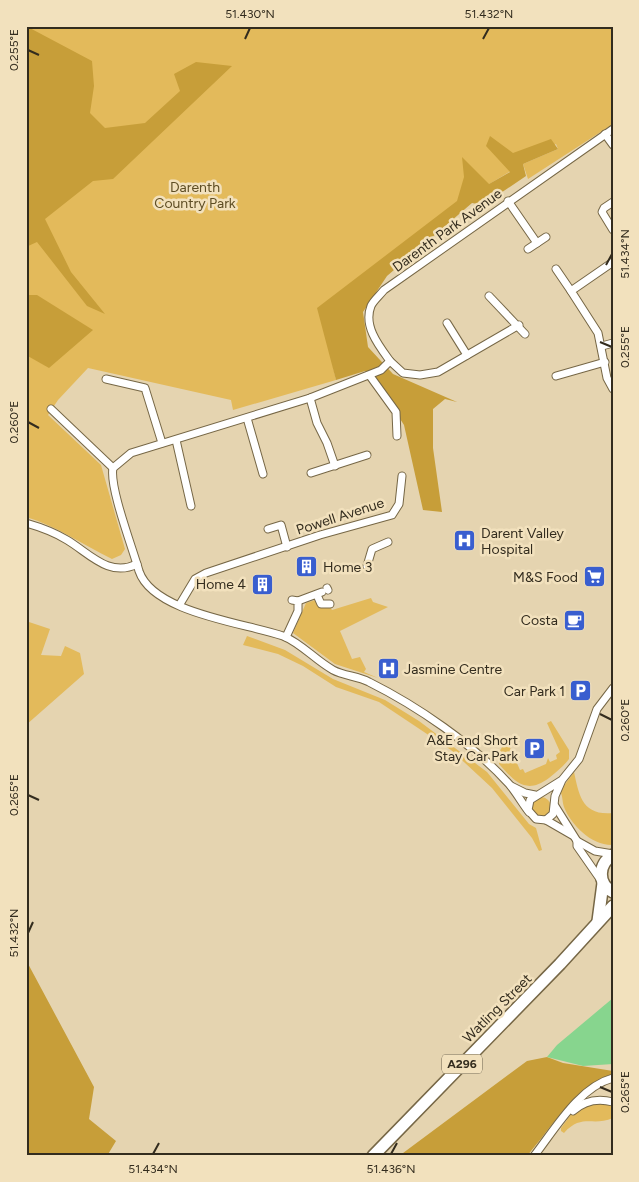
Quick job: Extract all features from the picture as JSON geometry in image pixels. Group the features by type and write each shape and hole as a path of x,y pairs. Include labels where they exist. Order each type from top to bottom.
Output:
{"main road":[{"path":"598,921 603,883 602,866 606,859 613,855"},
{"path":"603,883 613,892"},
{"name":"Watling Street","path":"373,1156 556,969 613,906"}],"street":[{"name":"Darenth Park Avenue","path":"390,361 374,338 370,325 371,306 384,290 613,129"},
{"path":"605,134 613,145"},
{"path":"508,201 537,243"},
{"path":"613,202 602,212 613,230"},
{"path":"528,249 546,237"},
{"path":"571,291 613,262"},
{"path":"556,269 596,328 602,346 607,378 613,390"},
{"path":"489,296 525,334"},
{"path":"448,323 467,355"},
{"path":"113,468 131,452 176,440 310,398 370,376 381,370 390,361 403,373 420,375 438,372 519,326"},
{"path":"602,346 613,343"},
{"path":"556,376 605,362"},
{"path":"370,376 396,412 397,436"},
{"path":"106,379 145,388 162,443"},
{"path":"310,398 317,423 327,443 335,466"},
{"path":"51,409 113,468 114,491 143,580 149,588 160,596 223,622 286,637 333,670 369,682 440,722 510,786 536,820 546,820 595,851 613,855"},
{"path":"247,418 263,474"},
{"path":"176,440 191,506"},
{"path":"311,473 367,455"},
{"name":"Powell Avenue","path":"180,604 187,590 199,576 392,515 400,504 402,476"},
{"path":"26,523 58,535 104,565 126,567 138,564"},
{"name":"Powell Avenue","path":"268,529 281,525 287,547"},
{"path":"367,566 373,548 388,542"},
{"path":"286,637 298,611 295,600 319,592 321,604 330,604"},
{"path":"529,812 528,804 537,794 562,780 579,759 597,709 613,688"},
{"path":"546,820 553,814 562,780"},
{"path":"510,786 525,794 550,796 577,846 603,883"},
{"path":"534,1156 587,1092 613,1078"},
{"path":"570,1111 589,1101 613,1102"}],"green space":[{"name":"Darenth Country Park","path":"26,26 613,26 613,124 528,179 523,164 558,149 556,144 471,195 320,309 336,380 233,410 231,400 88,368 58,400 48,415 101,465 125,549 121,555 112,559 59,531 26,517"},
{"path":"371,598 373,602 388,607 340,631 352,659 360,657 366,669 364,672 378,678 335,664 293,633 306,603 315,600 318,604 330,607 332,610"},
{"path":"26,621 50,629 41,655 61,656 65,646 80,653 84,674 26,725"},
{"path":"247,636 285,650 333,679 385,700 419,721 487,772 529,824 536,828 542,850 539,851 532,838 492,788 451,750 379,702 336,687 303,666 278,654 243,645"},
{"path":"551,721 569,750 569,759 541,783 534,786 521,784 499,764 499,752 508,738 511,741 508,743 520,770 523,769 525,773 546,764 548,758 550,762 557,759 556,755 560,752 547,723"},
{"path":"574,772 580,796 588,807 603,813 613,813 613,845 597,842 590,838 577,827 567,814 560,791"},
{"path":"541,797 548,800 551,807 548,814 541,817 534,814 531,807 534,800"},
{"path":"588,1103 613,1104 613,1118 576,1123 564,1133 561,1131 561,1128 572,1113"}],"shaded area":[{"path":"26,26 92,61 94,86 90,113 105,128 145,123 180,91 174,74 196,62 232,66 113,179 93,181 45,219 71,272 105,314 87,306 37,242 26,247"},
{"path":"490,136 513,153 551,139 558,149 523,164 526,176 483,205 472,203 387,276 363,312 368,347 393,374 457,402 445,399 433,409 433,448 442,512 423,510 404,425 377,383 365,371 336,380 317,308 457,201 464,177 462,157 489,184 510,172 486,146"},
{"path":"26,295 37,295 93,330 49,368 26,355"},
{"path":"26,960 94,1087 89,1119 116,1141 107,1156 26,1156"},
{"path":"613,998 613,1064 583,1066 547,1057 557,1045"},
{"path":"547,1057 563,1063 613,1071 613,1074 600,1079 576,1097 527,1156 399,1156 527,1061"}],"place":[{"name":"Darent Valley Hospital","path":"465,541"},
{"name":"Home 3","path":"307,567"},
{"name":"M&S Food","path":"594,577"},
{"name":"Home 4","path":"262,584"},
{"name":"Costa","path":"574,620"},
{"name":"Jasmine Centre","path":"388,669"},
{"name":"Car Park 1","path":"581,691"},
{"name":"A&E and Short Stay Car Park","path":"534,748"}]}
